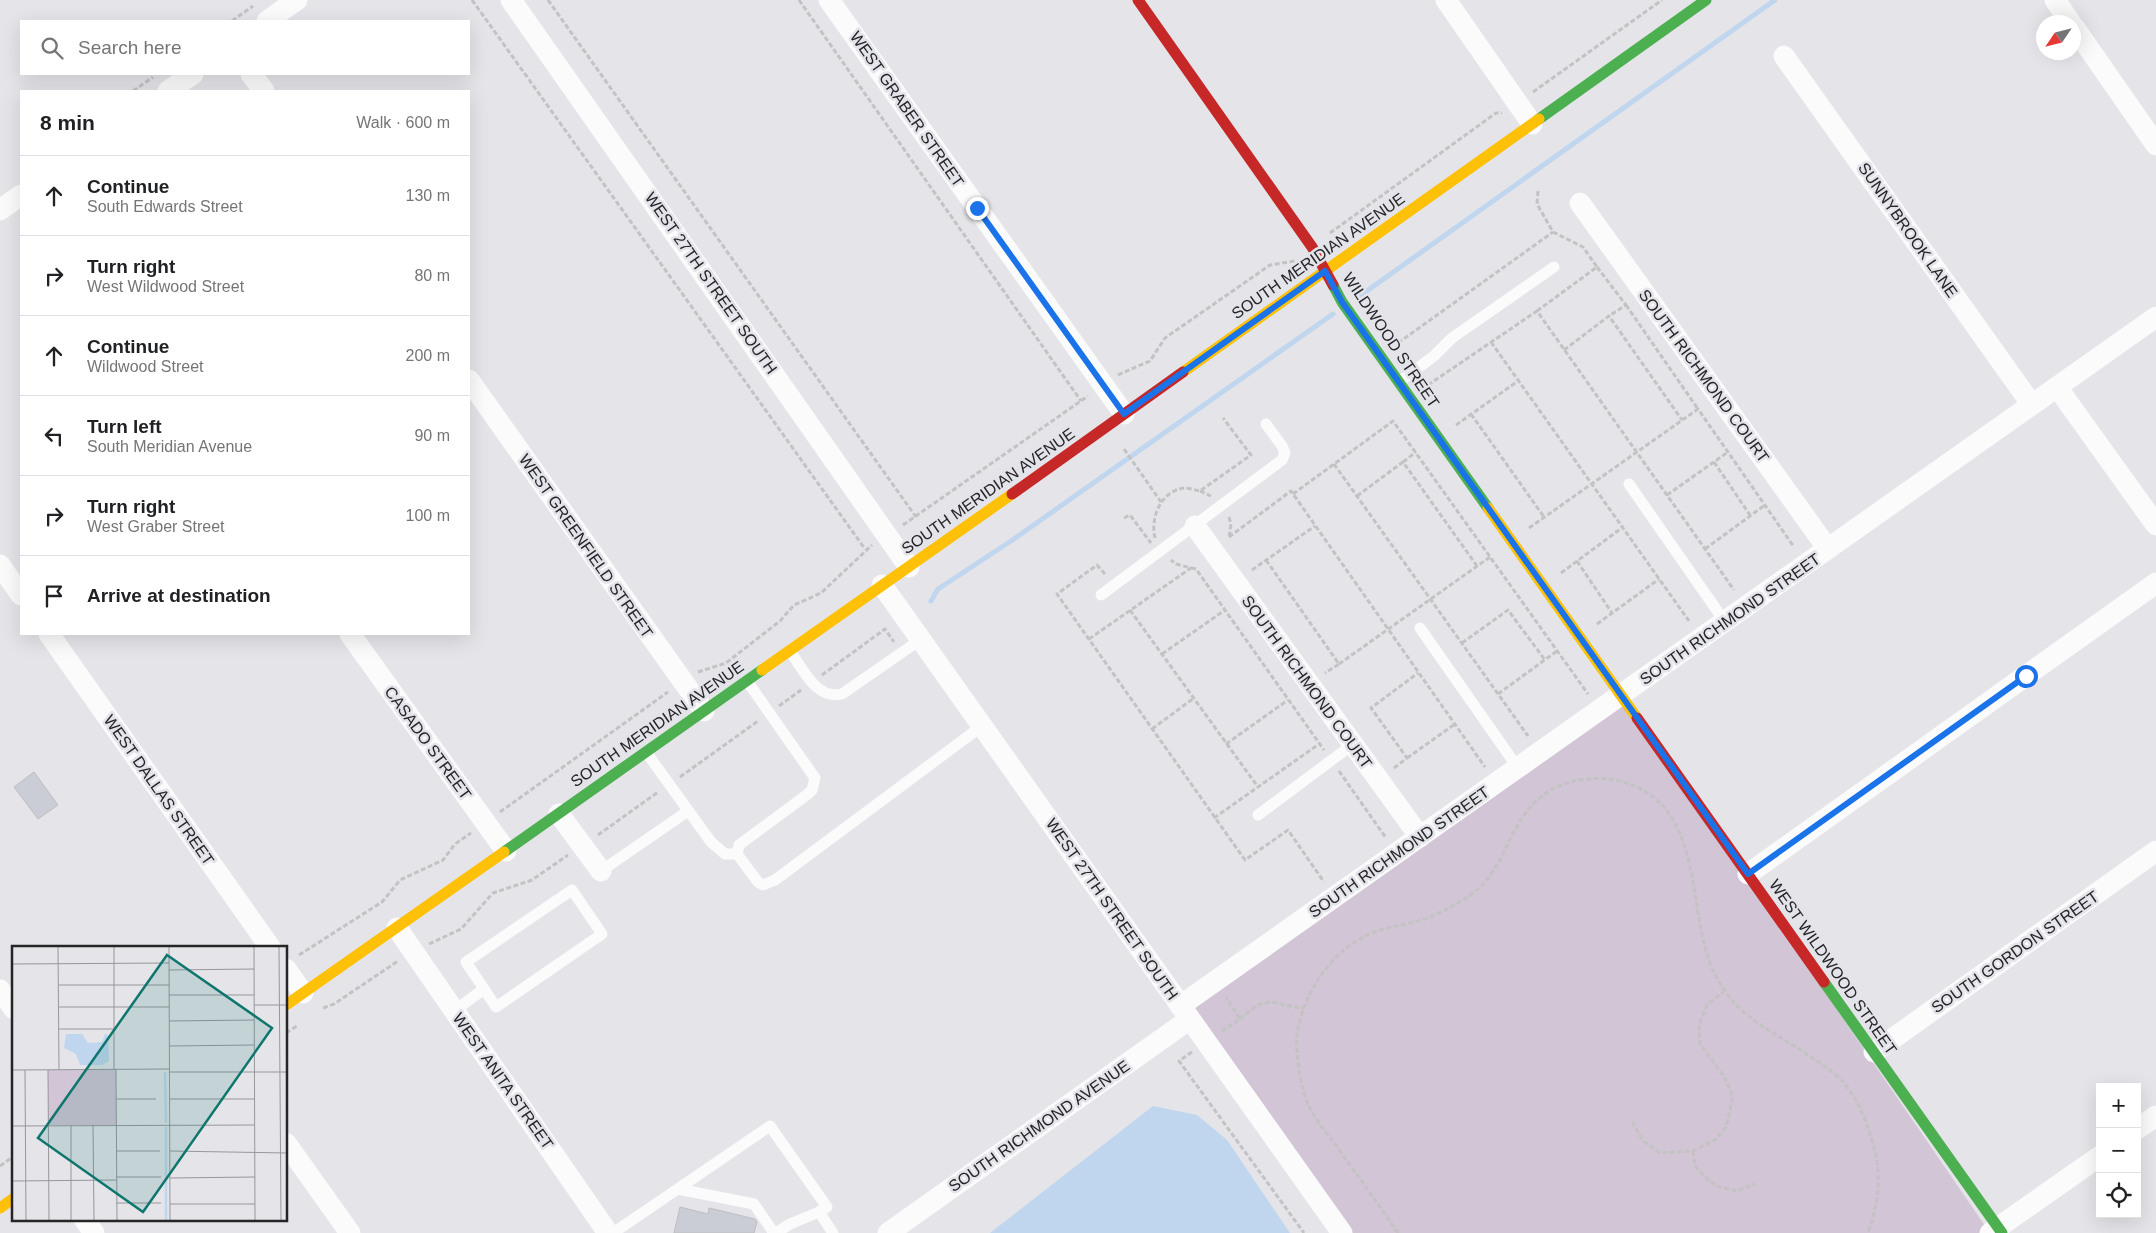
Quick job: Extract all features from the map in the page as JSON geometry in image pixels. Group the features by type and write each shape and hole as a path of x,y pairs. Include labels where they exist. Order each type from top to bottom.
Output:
{"main road":[{"name":"WILDWOOD STREET","path":"1138,0 1312,246 1342,302 1621,695"},
{"name":"SOUTH MERIDIAN AVENUE","path":"294,999 909,567 1706,0"},
{"name":"WEST WILDWOOD STREET","path":"1621,695 1874,1052 1996,1231"},
{"path":"0,1208 12,1199"}],"street":[{"path":"261,13 297,0"},
{"name":"WEST 27TH STREET SOUTH","path":"511,0 888,534 909,567"},
{"name":"WEST GRABER STREET","path":"829,0 1124,414"},
{"path":"1446,0 1532,124"},
{"path":"2055,0 2065,15"},
{"path":"2081,37 2156,145"},
{"name":"SUNNYBROOK LANE","path":"1784,56 2032,405"},
{"path":"169,90 192,75"},
{"path":"253,75 263,90"},
{"path":"0,210 20,196"},
{"name":"SOUTH RICHMOND COURT","path":"1580,203 1828,549"},
{"name":"SOUTH RICHMOND STREET","path":"1185,1012 1420,837 2156,317"},
{"name":"WEST GREENFIELD STREET","path":"470,381 704,711"},
{"path":"2057,387 2156,525"},
{"name":"SOUTH RICHMOND COURT","path":"1194,526 1420,837"},
{"path":"0,565 20,594"},
{"path":"1748,874 2156,583"},
{"name":"WEST 27TH STREET SOUTH","path":"882,586 1342,1233"},
{"name":"WEST DALLAS STREET","path":"50,635 269,946"},
{"name":"CASADO STREET","path":"351,635 506,851"},
{"path":"559,814 601,871"},
{"name":"SOUTH GORDON STREET","path":"1874,1052 2156,851"},
{"name":"WEST ANITA STREET","path":"397,928 608,1233"},
{"path":"289,965 294,999"},
{"path":"0,990 12,1006"},
{"name":"SOUTH RICHMOND AVENUE","path":"888,1233 1185,1012"},
{"path":"2138,1128 2156,1116"},
{"path":"288,1146 350,1233"},
{"path":"1996,1231 2096,1159"},
{"path":"85,1220 94,1233"}],"lane":[{"path":"1399,382 1434,356 1452,338 1554,267"},
{"path":"1101,595 1282,460 1285,453 1282,446 1266,424"},
{"path":"1629,484 1726,622"},
{"path":"1420,628 1518,768"},
{"path":"790,650 820,691 832,696 842,694 920,640"},
{"path":"747,681 812,772 815,783 808,794 750,835 739,845 737,854 758,882 764,885 770,883 982,726"},
{"path":"1258,815 1352,745"},
{"path":"646,752 718,849 725,854 737,854"},
{"path":"601,871 688,811"},
{"path":"572,890 602,934 496,1006 484,989 466,962 572,890"},
{"path":"454,1011 484,989"},
{"path":"613,1233 770,1126 827,1207 775,1233 754,1204 678,1189"},
{"path":"819,1212 833,1233"}],"path":[{"path":"472,0 865,549"},
{"path":"548,0 916,517"},
{"path":"799,0 1081,401"},
{"path":"289,965 382,902 400,880 443,860 455,844 700,670 726,663 780,621 794,605 821,592 865,549 916,517 1103,384 1123,371 1150,361 1165,338 1270,265 1294,262 1312,246 1392,186 1496,113 1507,113 1518,103 1662,0"},
{"path":"236,20 261,13"},
{"path":"134,90 157,75"},
{"path":"1397,342 1553,232"},
{"path":"1597,267 1626,305 1794,547"},
{"path":"1564,350 1626,305"},
{"path":"1428,385 1536,311 1734,590"},
{"path":"1609,316 1682,420"},
{"path":"1491,342 1690,621"},
{"path":"1456,425 1518,381"},
{"path":"1529,528 1698,409"},
{"path":"1472,414 1544,517"},
{"path":"1157,546 1153,528 1161,502 1174,491 1186,488 1200,491 1251,454 1224,418"},
{"path":"1293,494 1393,421 1588,694"},
{"path":"1124,450 1161,502"},
{"path":"1357,496 1416,452"},
{"path":"1667,495 1728,452"},
{"path":"1403,462 1477,566"},
{"path":"1714,462 1750,515"},
{"path":"1334,464 1528,736"},
{"path":"1229,537 1291,491 1485,767"},
{"path":"1704,549 1765,505"},
{"path":"1252,570 1315,526"},
{"path":"1561,573 1623,527"},
{"path":"1325,673 1490,557"},
{"path":"1266,560 1339,664"},
{"path":"1577,561 1612,614"},
{"path":"1110,580 1097,565 1057,594 1244,860 1288,830 1324,882"},
{"path":"1191,568 1196,569 1386,838"},
{"path":"1597,624 1659,579"},
{"path":"1130,610 1258,787"},
{"path":"1162,654 1225,610"},
{"path":"1462,643 1508,610 1545,660"},
{"path":"321,1009 334,1004 421,946 436,942 461,929 493,893 532,880 669,785 885,629 902,653"},
{"path":"1498,694 1557,651"},
{"path":"1407,758 1371,708 1418,672"},
{"path":"1152,729 1194,698"},
{"path":"1226,744 1288,700"},
{"path":"1393,768 1455,724"},
{"path":"1214,818 1319,744"},
{"path":"1398,1233 1308,1106 1300,1072 1297,1036 1304,1008 1326,967 1346,948 1375,932 1428,918 1471,895 1494,870 1523,816 1540,797 1560,785 1580,780 1604,778 1622,781 1645,790 1672,816 1682,835 1706,952 1723,992 1758,1024 1783,1038 1825,1067 1843,1082 1858,1104 1867,1122 1877,1152 1880,1182 1875,1213 1868,1233"},
{"path":"1632,1122 1643,1141 1660,1153 1693,1151 1715,1140 1726,1127 1734,1097 1725,1078 1700,1044 1700,1024 1707,1005 1723,992"},
{"path":"1240,1019 1255,1006 1270,1000 1304,1008"},
{"path":"288,1032 300,1024"},
{"path":"1693,1151 1695,1166 1708,1180 1719,1187 1737,1191 1755,1184"},
{"path":"0,1166 12,1157"}],"shaded area":[{"path":"1621,695 1990,1233 1342,1233 1180,1006"}],"water":[{"path":"1153,1106 1197,1115 1227,1140 1290,1233 990,1233"}],"building":[{"path":"34,772 58,805 38,819 14,787"},
{"path":"680,1207 708,1214 709,1208 755,1219 757,1222 754,1233 674,1233"}],"waterway":[{"path":"1357,298 1775,0"},
{"path":"931,601 938,589 1011,541 1333,314"}],"traffic: fast":[{"path":"1539,119 1706,0"},
{"path":"1333,285 1342,302 1488,508"},
{"path":"504,852 762,670"},
{"path":"1824,982 2002,1233"}],"traffic: slow":[{"path":"1183,372 1539,119"},
{"path":"762,670 1012,494"},
{"path":"1488,508 1637,718"},
{"path":"288,1004 504,852"},
{"path":"0,1208 12,1199"}],"traffic: jam":[{"path":"1138,0 1312,247 1333,285"},
{"path":"1012,494 1183,372"},
{"path":"1637,718 1824,982"}],"route":[{"path":"977,208 1124,414 1325,271 1342,302 1748,874 2026,676"}]}
